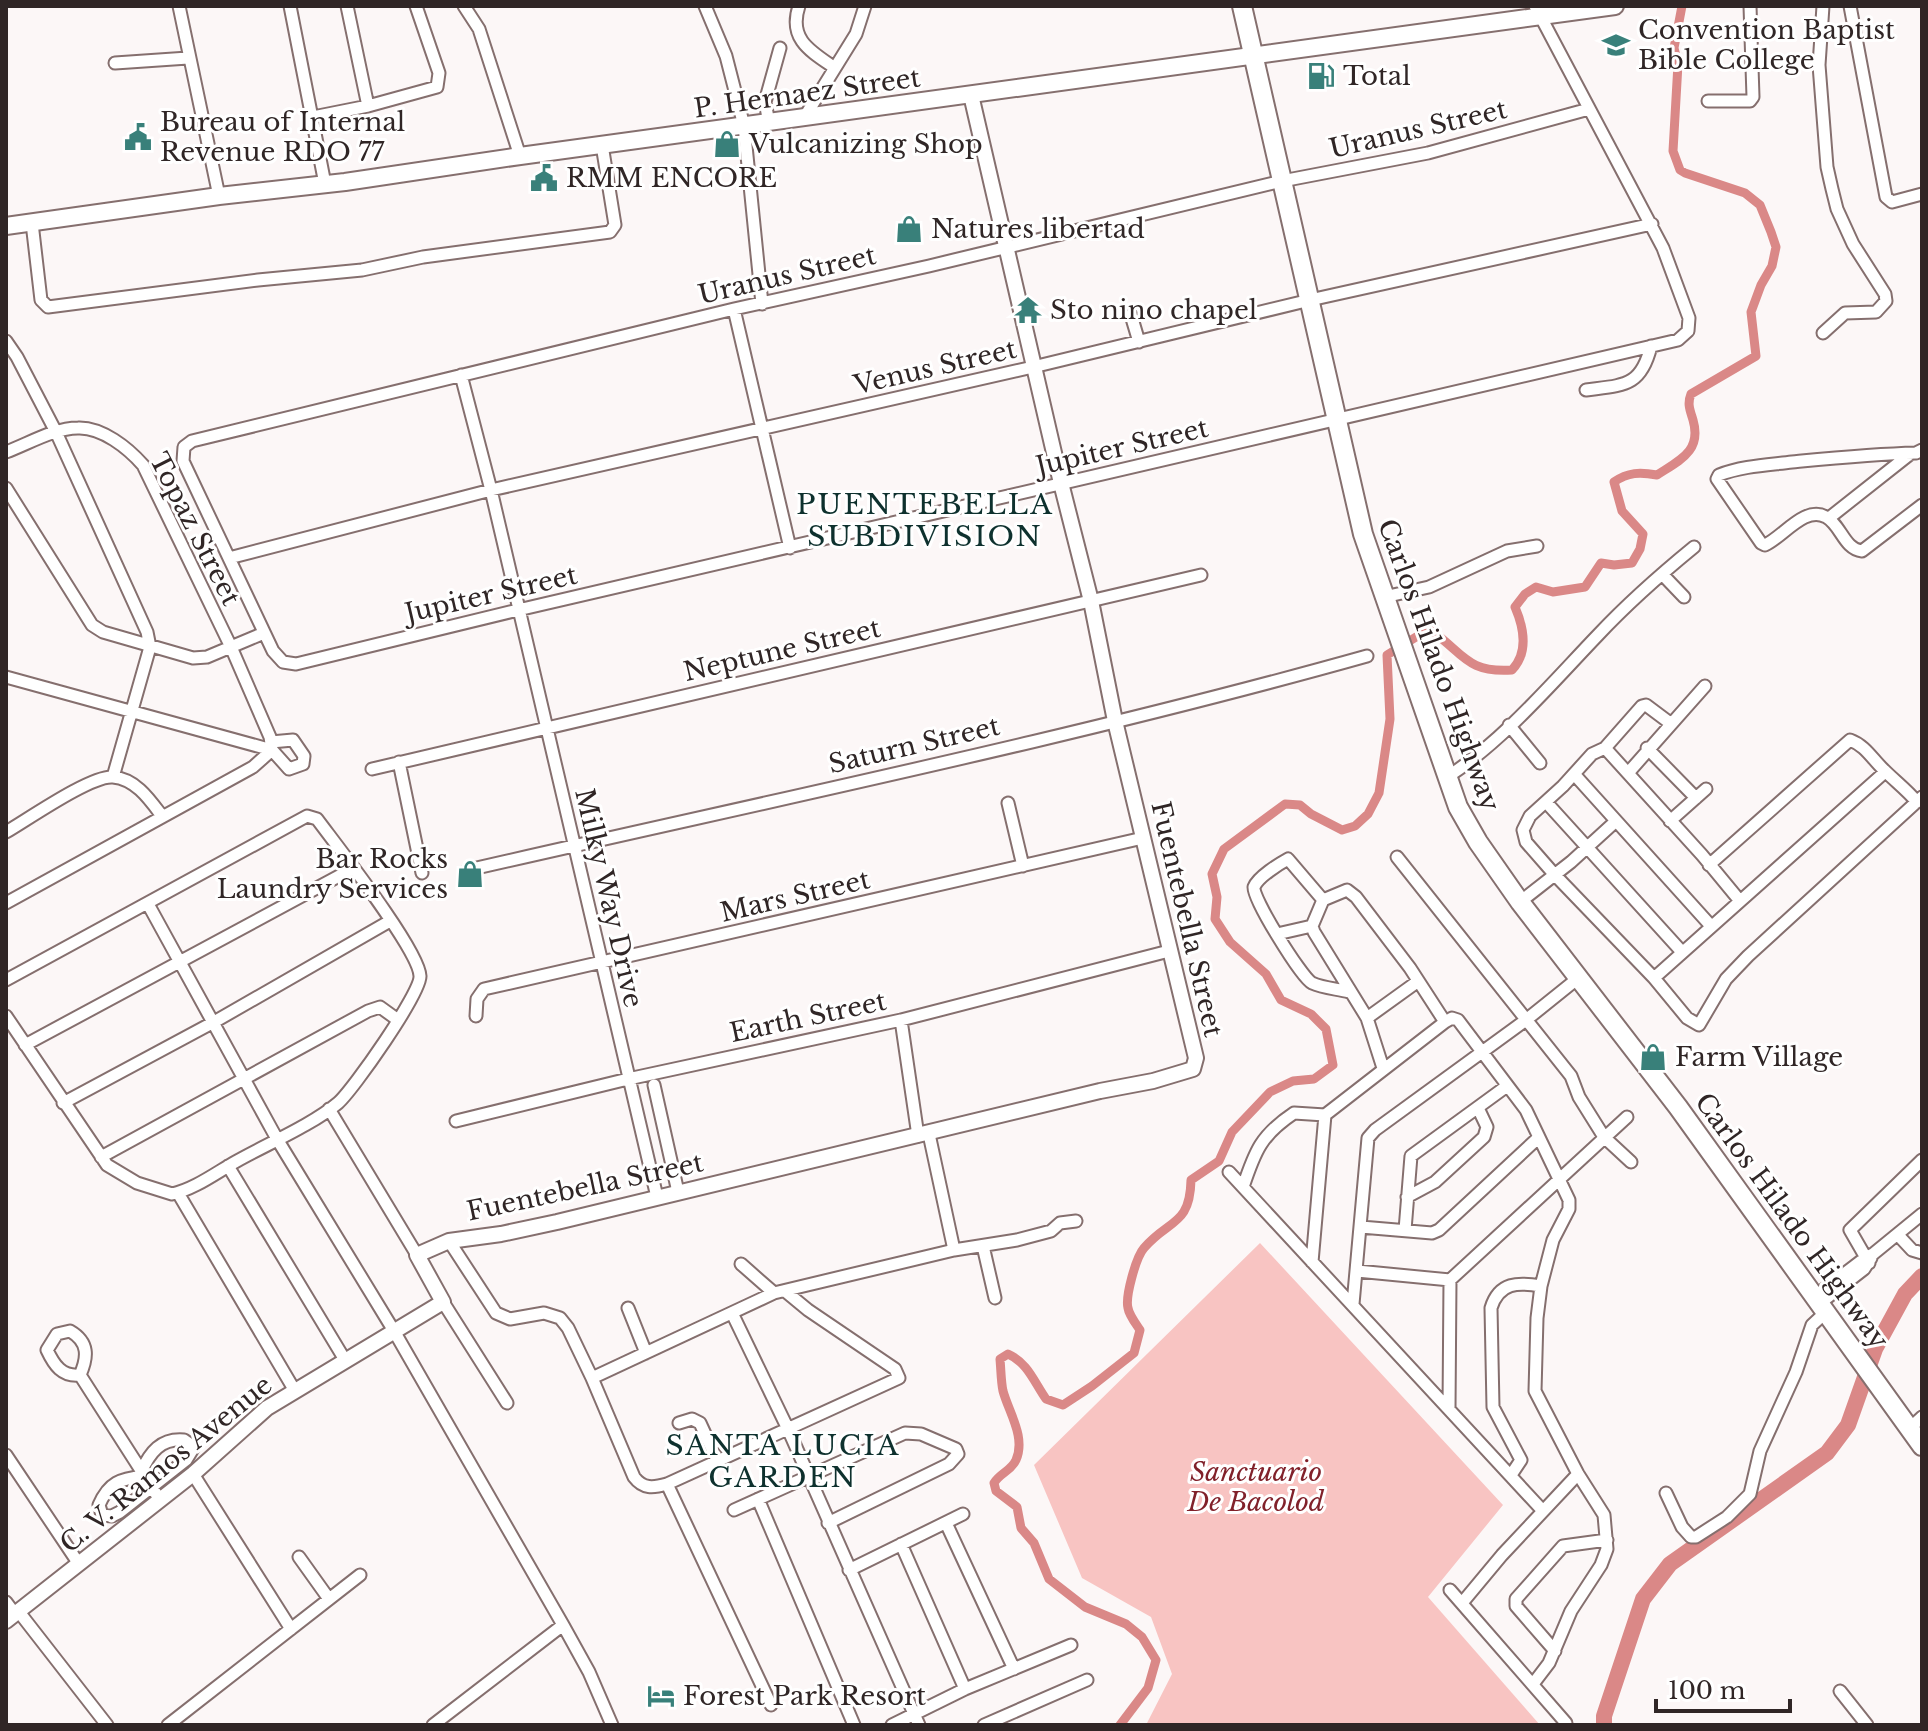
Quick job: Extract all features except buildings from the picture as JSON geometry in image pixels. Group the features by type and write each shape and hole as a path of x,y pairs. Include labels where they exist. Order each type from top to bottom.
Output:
{"main road":[{"name":"Carlos Hilado Highway","path":"1242,6 1363,534 1446,778 1470,829 1577,979 1644,1061 1886,1396 1916,1423 1922,1446"},
{"name":"P. Hernaez Street","path":"6,226 1252,56 1538,11 1615,6"}],"street":[{"path":"179,6 219,196"},
{"path":"290,6 325,184"},
{"path":"347,6 368,106"},
{"path":"313,117 437,87 439,73 416,6"},
{"path":"464,6 479,29 520,156"},
{"path":"705,6 726,56 744,126 762,304"},
{"path":"799,6 795,19 797,35 811,51 835,68"},
{"path":"804,118 856,34 865,6"},
{"path":"1708,101 1750,101 1753,97 1750,6"},
{"path":"1823,6 1819,65 1827,167 1837,209 1853,244 1885,294 1886,301 1876,312 1845,313 1823,333"},
{"path":"1850,6 1886,197 1892,202 1922,194"},
{"path":"1538,11 1652,224"},
{"path":"769,123 765,102 780,48"},
{"path":"115,63 188,58"},
{"name":"Fuentebella Street","path":"417,1255 449,1241 501,1234 1193,1069 1196,1058 971,95"},
{"name":"Uranus Street","path":"229,558 183,461 184,447 192,441 734,309 1282,181 1428,153 1589,109"},
{"path":"32,223 41,300 48,307 362,270 423,257 610,232 615,225 602,145"},
{"name":"Venus Street","path":"229,558 491,490 1652,224"},
{"name":"Jupiter Street","path":"264,633 283,662 296,664 1678,340 1688,331 1689,318 1652,224"},
{"path":"734,309 790,548"},
{"path":"1131,315 1139,342"},
{"path":"6,341 56,432 141,617 150,647 113,777"},
{"path":"1586,390 1631,382 1641,375 1651,346"},
{"name":"Milky Way Drive","path":"461,375 491,490 657,1197"},
{"name":"Topaz Street","path":"6,452 56,432 79,427 102,434 130,450 143,465 231,647 272,746"},
{"path":"1829,518 1916,452"},
{"path":"1916,452 1751,466 1719,475 1717,479 1765,545 1804,518 1817,514 1829,518 1858,552 1922,505"},
{"path":"6,488 92,625 103,632 150,647 193,658 207,657 264,633 229,558"},
{"path":"1384,597 1429,587 1507,551 1537,546"},
{"path":"1446,778 1465,766 1540,697 1602,631 1694,547"},
{"path":"1662,574 1684,597"},
{"name":"Neptune Street","path":"372,769 1201,575"},
{"name":"Saturn Street","path":"468,870 1115,721 1367,656"},
{"path":"6,677 272,746 253,767 6,903"},
{"path":"1628,773 1705,686"},
{"path":"1670,723 1645,704 1605,748 1592,754 1530,816 1523,830 1526,842 1554,874 1654,978 1687,1018 1699,1025 1726,979 1748,956 1920,800 1885,772 1865,748 1850,740 1709,865"},
{"path":"1509,725 1540,763"},
{"path":"1605,748 1740,901"},
{"path":"1647,748 1696,798"},
{"path":"399,762 422,873"},
{"path":"1654,978 1885,772"},
{"path":"1574,774 1711,926"},
{"path":"6,832 90,783 113,777 144,791 162,816"},
{"path":"1670,821 1706,789"},
{"path":"1546,802 1682,952"},
{"path":"1008,803 1023,866"},
{"path":"6,980 307,816 317,819 413,953 420,975 420,984 398,1020 347,1094 329,1109 277,1139 172,1194 137,1183 116,1172 101,1157 6,1016"},
{"path":"1520,902 1616,821"},
{"name":"Mars Street","path":"476,1016 477,999 484,989 1143,838"},
{"path":"1397,857 1571,1076 1579,1097 1604,1137 1631,1162"},
{"path":"1323,900 1290,861 1285,860 1257,883 1253,891 1284,948 1310,982 1349,992"},
{"path":"25,1045 352,869"},
{"path":"1312,926 1323,900 1343,891 1350,892 1410,968 1445,1022"},
{"path":"148,904 277,1139 394,1331 563,1625 589,1672 612,1725"},
{"path":"63,1103 214,1022 390,921"},
{"path":"1277,934 1312,926"},
{"path":"1312,926 1367,1018 1383,1068"},
{"name":"Earth Street","path":"456,1121 628,1079 901,1020 1169,951"},
{"path":"1353,1304 1368,1138 1577,979"},
{"path":"1367,1018 1417,982"},
{"path":"101,1157 368,1011 380,1007 398,1020"},
{"path":"1312,1262 1325,1115 1445,1022 1452,1018 1458,1020 1526,1110 1569,1200 1569,1209 1553,1240 1541,1286 1535,1391 1578,1474 1604,1515 1606,1555 1571,1611 1542,1675 1533,1684"},
{"path":"901,1020 923,1135 954,1250"},
{"path":"654,1085 678,1192"},
{"path":"1405,1230 1410,1159 1414,1152 1507,1086"},
{"path":"1407,1197 1435,1182 1484,1137 1487,1127 1478,1108"},
{"path":"329,1109 443,1302 507,1403"},
{"path":"1243,1187 1254,1154 1262,1139 1274,1128 1300,1111 1325,1115"},
{"path":"1449,1409 1450,1280 1627,1117"},
{"path":"1361,1227 1432,1233 1439,1230 1538,1138"},
{"path":"1869,1258 1850,1230 1922,1160"},
{"path":"228,1166 345,1360"},
{"path":"1229,1172 1543,1511"},
{"path":"178,1193 295,1391"},
{"path":"1666,1493 1682,1527 1691,1537 1715,1526 1736,1510 1750,1494 1760,1451 1796,1372 1812,1325 1869,1258 1922,1214"},
{"path":"592,1378 780,1292 954,1250 1047,1232 1057,1224 1076,1221"},
{"path":"1898,1235 1912,1250 1922,1253"},
{"path":"449,1241 496,1313 510,1319 544,1313 560,1318 592,1378 634,1477 646,1487 654,1488 899,1378 895,1369 741,1264"},
{"path":"983,1246 995,1298"},
{"path":"1357,1271 1450,1280"},
{"path":"1511,1475 1521,1460 1493,1407 1491,1308 1496,1297 1511,1284 1541,1286"},
{"name":"C. V. Ramos Avenue","path":"12,1612 79,1564 156,1494 193,1474 256,1416 443,1302"},
{"path":"628,1308 646,1353"},
{"path":"732,1313 788,1429 916,1720"},
{"path":"80,1375 156,1494"},
{"path":"679,1423 692,1419 700,1423 717,1460"},
{"path":"734,1510 905,1433 921,1434 952,1446 958,1454 949,1464 828,1523"},
{"path":"184,1440 194,1447 156,1494 112,1516 102,1515 99,1505 110,1486 123,1478 143,1474 150,1454 164,1442 184,1440"},
{"path":"6,1455 79,1564"},
{"path":"193,1474 291,1629"},
{"path":"1462,1603 1578,1474"},
{"path":"667,1484 771,1705"},
{"path":"758,1499 854,1725"},
{"path":"849,1570 963,1514"},
{"path":"946,1523 1014,1669"},
{"path":"1555,1651 1516,1606 1516,1599 1563,1546 1607,1540"},
{"path":"901,1544 965,1689"},
{"path":"299,1557 329,1599"},
{"path":"168,1725 360,1575"},
{"path":"1450,1590 1566,1723"},
{"path":"12,1612 107,1725"},
{"path":"433,1725 563,1625"},
{"path":"892,1725 916,1720 965,1689 1071,1645"},
{"path":"984,1725 1087,1680"},
{"path":"1840,1691 1867,1725"}],"green space":[{"name":"Sanctuario De Bacolod","path":"1260,1243 1503,1505 1428,1597 1540,1725 1146,1725 1172,1674 1151,1617 1082,1578 1034,1465"}],"waterway":[{"path":"1120,1725 1148,1688 1156,1660 1142,1637 1126,1624 1085,1607 1049,1579 1034,1543 1021,1528 1017,1507 996,1491 994,1483 1014,1464 1019,1451 1016,1425 1003,1391 1000,1359 1008,1354 1015,1358 1026,1368 1046,1399 1063,1405 1134,1353 1140,1330 1127,1303 1135,1268 1144,1248 1182,1214 1190,1195 1191,1180 1219,1161 1232,1132 1270,1092 1293,1081 1314,1079 1333,1065 1326,1029 1311,1014 1281,1000 1266,974 1230,942 1215,919 1217,897 1212,874 1224,849 1285,804 1300,805 1342,830 1355,826 1368,814 1379,793 1390,719 1387,655 1432,631 1475,665 1512,670 1523,648 1521,623 1515,607 1525,594 1536,587 1553,592 1585,587 1601,563 1632,563 1640,549 1643,534 1622,511 1614,482 1634,474 1657,475 1687,454 1692,447 1695,431 1689,404 1691,394 1756,356 1751,312 1772,266 1776,247 1760,205 1745,193 1680,170 1673,151 1678,64 1674,48 1682,6"},
{"path":"1604,1725 1604,1716 1643,1599 1670,1564 1827,1453 1848,1425 1875,1349 1905,1294 1922,1276"}],"place":[{"name":"Convention Baptist Bible College","path":"1616,45"},
{"name":"Total","path":"1321,76"},
{"name":"Bureau of Internal Revenue RDO 77","path":"138,137"},
{"name":"Vulcanizing Shop","path":"727,144"},
{"name":"RMM ENCORE","path":"544,178"},
{"name":"Natures libertad","path":"909,229"},
{"name":"Sto nino chapel","path":"1028,310"},
{"name":"Bar Rocks Laundry Services","path":"470,874"},
{"name":"Farm Village","path":"1653,1057"},
{"name":"Forest Park Resort","path":"661,1696"}],"district":[{"name":"PUENTEBELLA SUBDIVISION","path":"925,520"},
{"name":"SANTA LUCIA GARDEN","path":"783,1461"}]}
